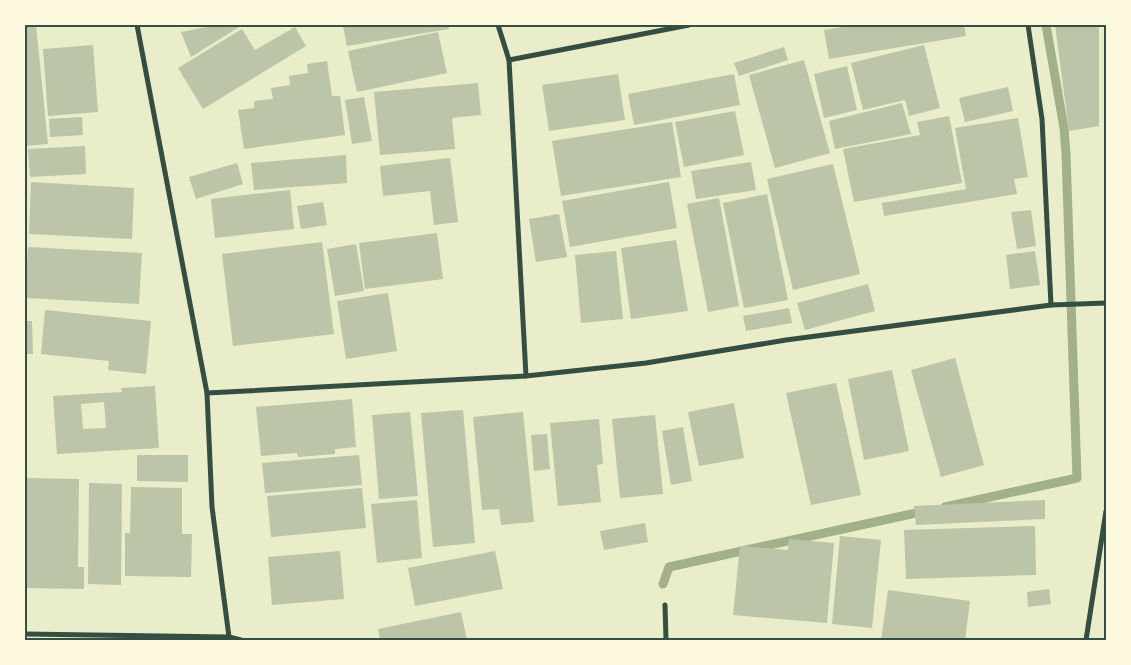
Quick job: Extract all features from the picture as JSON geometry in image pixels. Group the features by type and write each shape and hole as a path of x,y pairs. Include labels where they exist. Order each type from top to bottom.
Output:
{"street":[{"path":"137,25 207,393 212,507 229,637"},
{"path":"498,25 509,60 526,376"},
{"path":"509,60 689,25"},
{"path":"1028,25 1042,119 1051,304"},
{"path":"207,393 526,376 646,363 786,340 1051,304 1106,303"},
{"path":"1086,640 1106,511"},
{"path":"665,605 666,640"},
{"path":"25,634 229,637 240,640"}],"building":[{"path":"25,25 36,25 48,144 25,146"},
{"path":"217,25 239,25 239,27 191,57 181,32"},
{"path":"448,25 449,29 347,46 343,26"},
{"path":"855,25 964,25 966,36 829,59 824,30"},
{"path":"1055,25 1099,25 1099,126 1069,131"},
{"path":"295,27 306,46 203,109 178,68 242,29 255,50"},
{"path":"438,32 447,73 357,92 348,51"},
{"path":"93,45 98,112 48,116 43,49"},
{"path":"924,45 940,108 909,116 905,100 863,110 851,63"},
{"path":"784,47 788,60 739,76 734,63"},
{"path":"804,60 830,153 775,168 749,75"},
{"path":"327,61 332,96 340,96 345,135 244,149 238,110 254,108 254,101 273,99 271,88 290,85 289,76 308,73 307,64"},
{"path":"847,66 857,110 824,118 814,74"},
{"path":"618,74 625,120 549,131 542,85"},
{"path":"734,74 740,105 634,125 628,94"},
{"path":"478,83 481,115 452,118 455,149 380,155 374,92"},
{"path":"1008,87 1013,111 965,122 959,98"},
{"path":"364,97 372,141 352,144 345,100"},
{"path":"902,103 911,134 835,149 829,121"},
{"path":"735,111 744,155 684,167 675,122"},
{"path":"949,116 962,183 854,202 843,149 920,135 917,122"},
{"path":"82,117 83,135 50,137 49,119"},
{"path":"1018,118 1028,177 1014,179 1017,194 884,216 882,203 966,189 955,128"},
{"path":"672,122 681,177 561,196 552,141"},
{"path":"85,146 86,174 30,177 28,149"},
{"path":"346,155 347,183 254,190 251,163"},
{"path":"450,158 458,222 434,225 430,191 383,196 380,166"},
{"path":"751,162 756,190 696,199 691,171"},
{"path":"237,163 243,184 196,199 189,177"},
{"path":"833,164 860,274 793,290 767,179"},
{"path":"31,182 134,188 132,239 29,234"},
{"path":"669,182 677,228 570,247 562,201"},
{"path":"290,190 294,229 215,238 211,199"},
{"path":"767,194 788,300 744,308 723,203"},
{"path":"719,198 739,306 708,312 687,204"},
{"path":"323,202 327,225 301,229 297,206"},
{"path":"1031,210 1036,246 1017,249 1011,212"},
{"path":"559,214 567,257 536,262 529,219"},
{"path":"437,233 443,279 365,289 359,243"},
{"path":"676,240 688,311 631,319 621,248"},
{"path":"322,242 334,334 233,346 222,254"},
{"path":"356,244 364,291 335,296 327,249"},
{"path":"28,247 142,253 139,304 25,298"},
{"path":"616,251 623,319 581,323 575,255"},
{"path":"1035,251 1040,285 1010,289 1006,255"},
{"path":"868,284 875,311 805,330 797,303"},
{"path":"388,293 397,351 346,359 337,301"},
{"path":"789,308 792,323 746,331 743,316"},
{"path":"45,310 151,321 146,374 108,370 109,361 41,354"},
{"path":"25,321 32,321 33,354 25,354"},
{"path":"955,358 984,465 941,477 911,370"},
{"path":"892,370 909,451 864,460 848,379"},
{"path":"836,383 861,495 811,505 786,393"},
{"path":"155,386 159,448 57,454 53,396 122,392 121,388","holes":["104,402 106,428 83,429 81,404"]},
{"path":"352,399 356,447 335,449 335,454 298,457 297,453 261,456 256,407"},
{"path":"734,403 744,458 699,466 688,412"},
{"path":"463,410 475,543 433,547 421,413"},
{"path":"410,412 418,496 379,499 372,415"},
{"path":"523,412 534,522 501,525 499,509 482,510 473,417"},
{"path":"655,415 663,494 620,498 612,419"},
{"path":"599,419 603,464 597,465 601,502 558,506 550,423"},
{"path":"683,427 692,481 671,485 662,431"},
{"path":"547,434 550,469 534,471 531,435"},
{"path":"137,455 188,455 188,482 137,481"},
{"path":"359,455 362,485 265,493 262,463"},
{"path":"27,478 79,479 78,567 84,567 84,589 26,588"},
{"path":"89,483 122,484 121,585 88,584"},
{"path":"131,487 182,488 182,534 192,534 191,577 125,576 125,533 130,533"},
{"path":"362,488 366,528 271,537 267,496"},
{"path":"417,500 422,558 377,563 371,504"},
{"path":"1045,500 1045,519 916,525 914,506"},
{"path":"645,523 648,542 604,550 600,531"},
{"path":"1035,526 1036,575 906,579 904,530"},
{"path":"840,536 881,540 872,628 832,624"},
{"path":"789,539 834,543 827,623 733,615 740,546 788,550"},
{"path":"340,551 344,599 272,605 268,557"},
{"path":"495,551 503,589 415,606 408,568"},
{"path":"1049,589 1051,604 1028,607 1027,592"},
{"path":"888,590 970,601 965,640 881,640"},
{"path":"461,612 467,640 380,640 378,629"}],"waterway":[{"path":"945,507 1077,478 1066,154 1064,128 1046,25"},
{"path":"663,584 669,567 925,511"}]}
